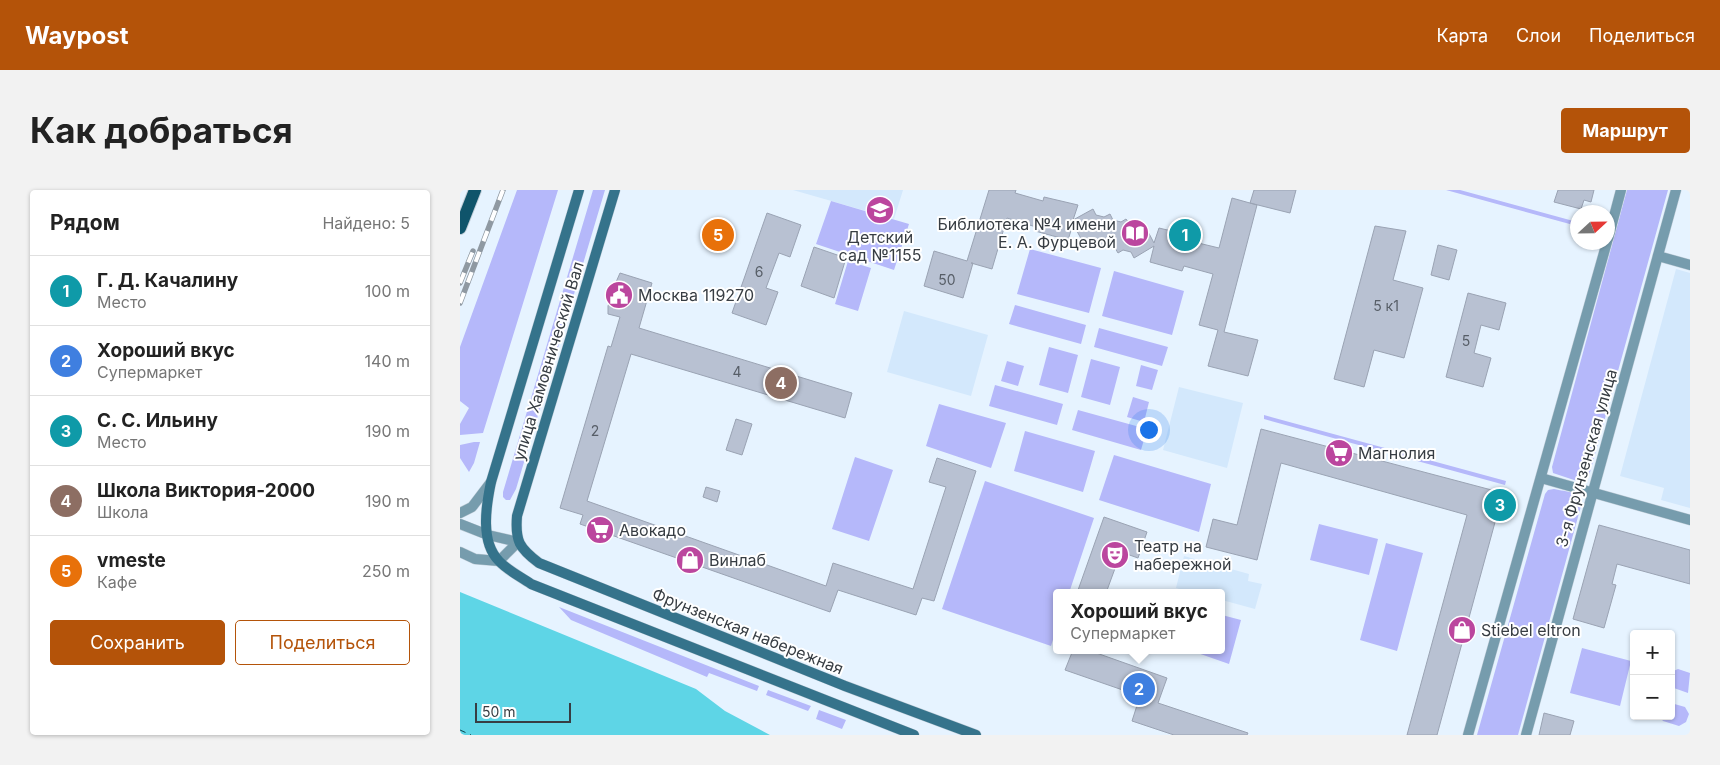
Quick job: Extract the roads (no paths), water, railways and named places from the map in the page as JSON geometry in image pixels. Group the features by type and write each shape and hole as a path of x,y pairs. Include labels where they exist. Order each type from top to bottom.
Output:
{"main road":[{"path":"460,228 475,190"},
{"name":"улица Хамовнический Вал","path":"499,562 492,551 488,535 486,508 490,482 579,190"},
{"name":"улица Хамовнический Вал","path":"518,542 517,516 615,190"},
{"name":"Фрунзенская набережная","path":"518,542 526,554 538,563 845,686 976,735"},
{"path":"499,562 530,584 914,735"}],"street":[{"path":"1615,212 1621,190"},
{"name":"3-я Фрунзенская улица","path":"1526,735 1676,190"},
{"path":"1468,735 1604,250"},
{"path":"1658,256 1690,265"},
{"path":"1541,478 1690,520"},
{"name":"улица Хамовнический Вал","path":"460,512 472,507 490,482"},
{"path":"460,524 488,535 518,542"},
{"path":"460,552 475,559 499,562 518,542"}],"railway":[{"path":"460,303 503,190"},
{"path":"460,283 473,251"}],"place":[{"name":"Детский сад №1155","path":"880,210"},
{"name":"Библиотека №4 имени Е. А. Фурцевой","path":"1135,233"},
{"name":"vmeste","path":"718,235"},
{"name":"Г. Д. Качалину","path":"1185,235"},
{"name":"Москва 119270","path":"619,295"},
{"name":"Школа Виктория-2000","path":"781,383"},
{"name":"Магнолия","path":"1339,453"},
{"name":"С. С. Ильину","path":"1500,505"},
{"name":"Авокадо","path":"600,530"},
{"name":"Театр на набережной","path":"1115,555"},
{"name":"Винлаб","path":"690,560"},
{"name":"Stiebel eltron","path":"1462,630"},
{"name":"Хороший вкус","path":"1139,689"}]}
